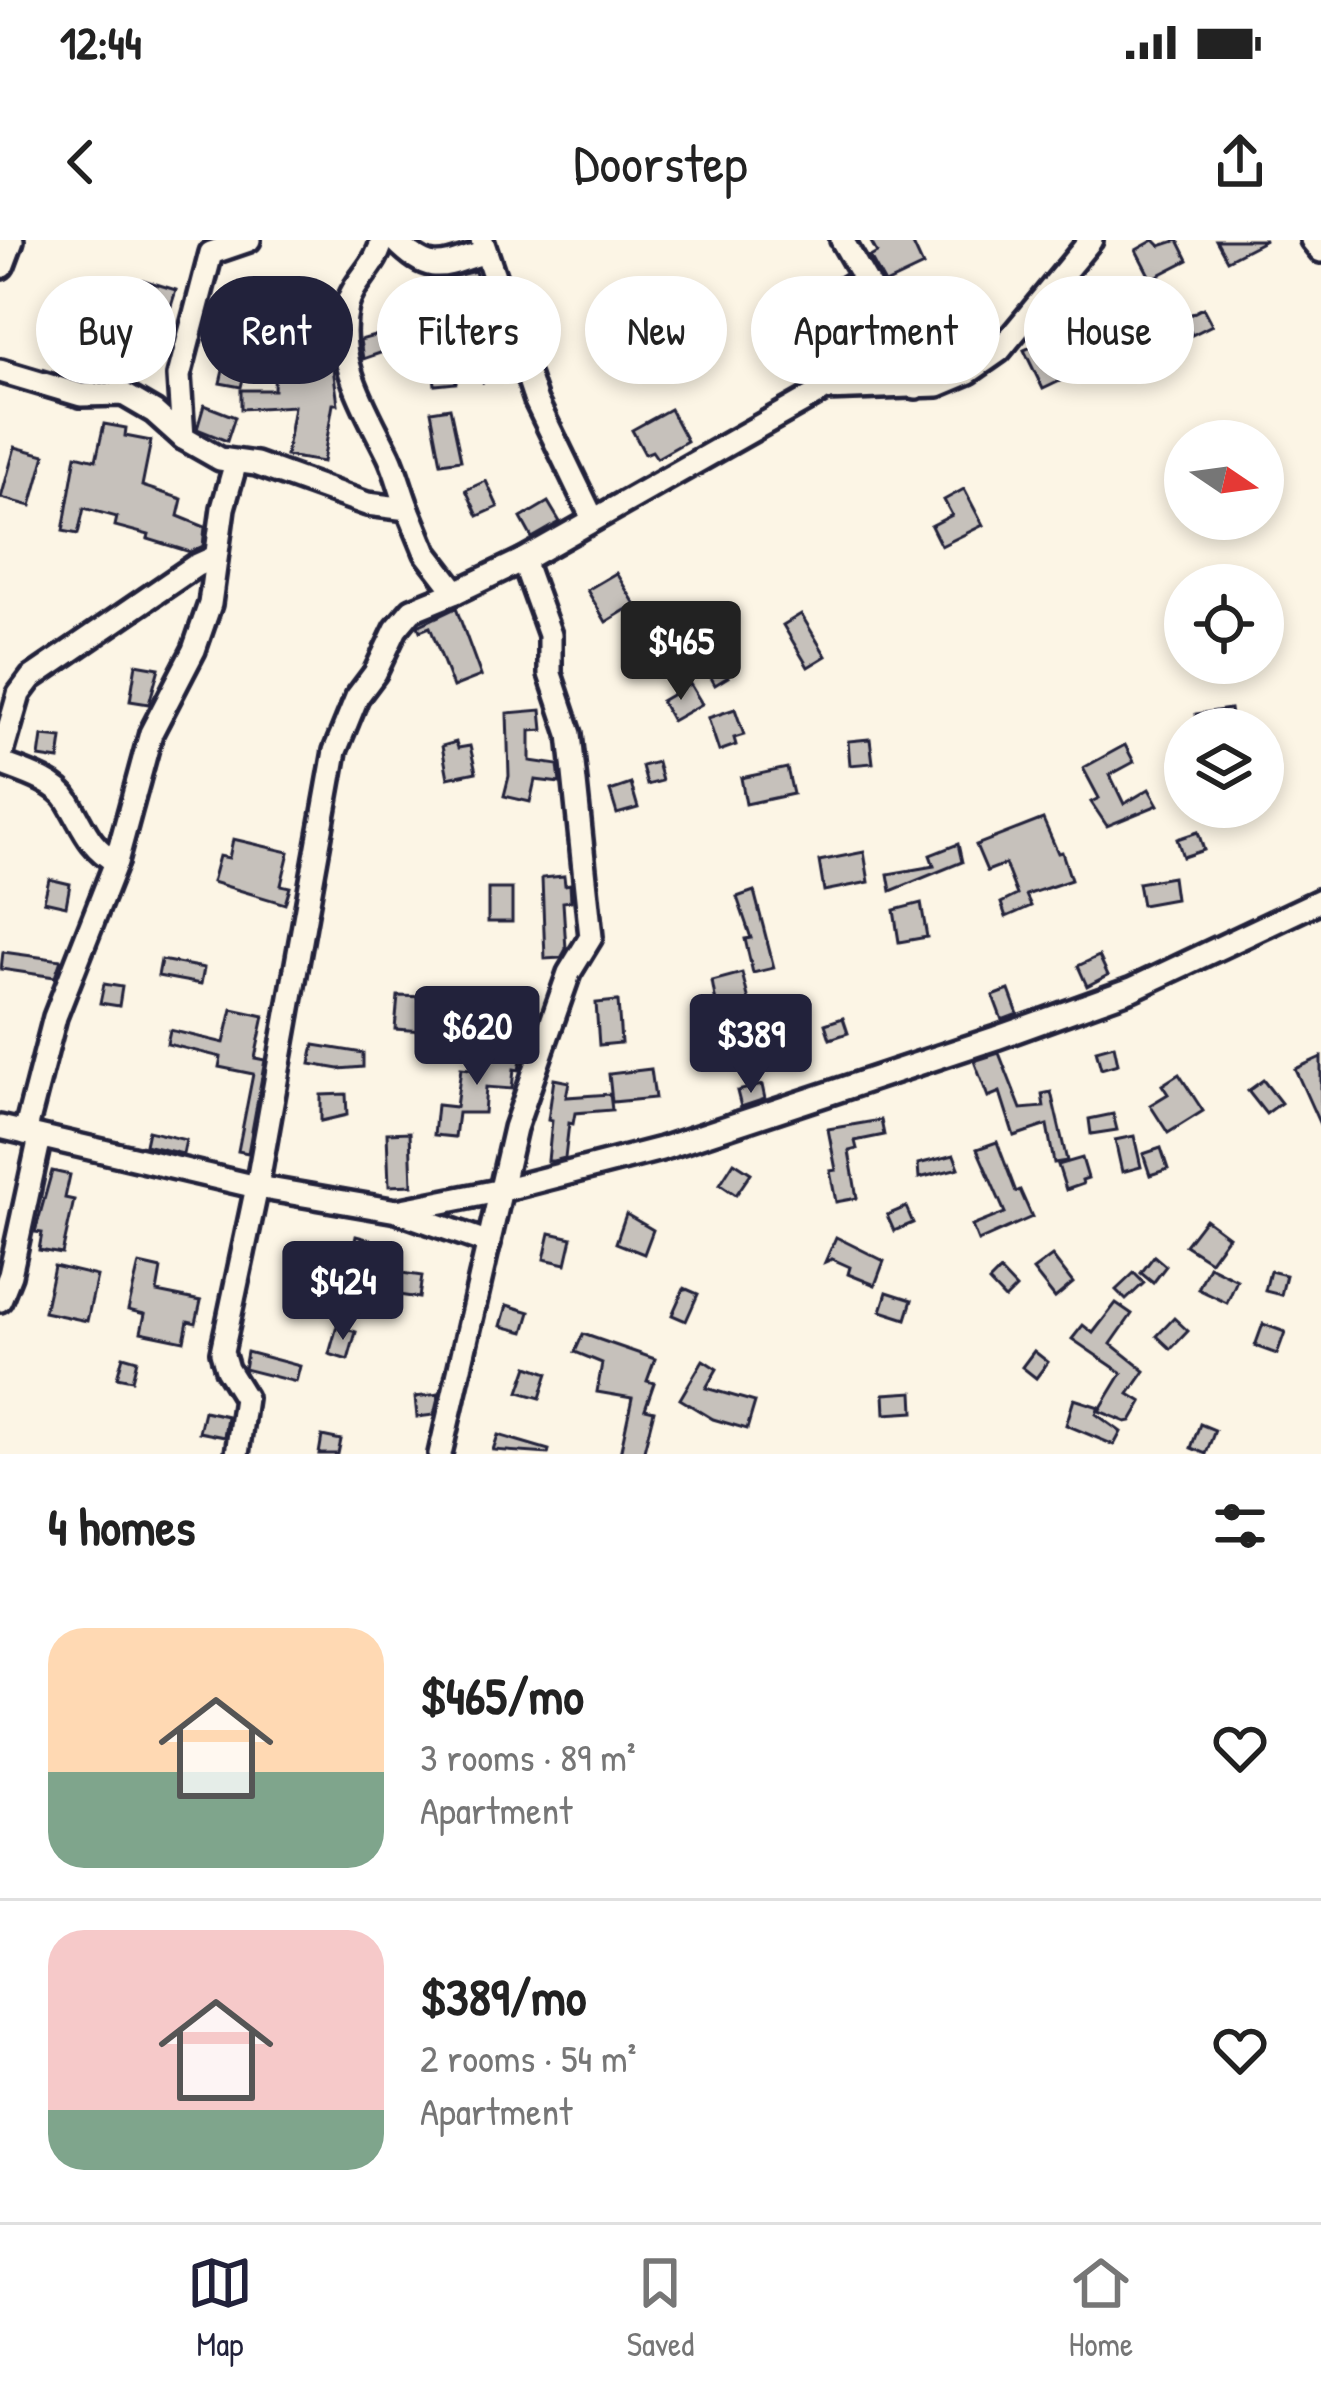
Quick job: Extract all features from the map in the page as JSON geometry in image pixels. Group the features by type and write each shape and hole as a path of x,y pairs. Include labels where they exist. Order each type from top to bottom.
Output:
{"main road":[{"path":"0,264 9,240"}],"street":[{"path":"183,438 179,376 203,246 249,240"},
{"path":"382,240 348,299 344,324 356,392 390,458 425,553 456,592"},
{"path":"395,240 420,265 438,268 483,246 536,401 593,519"},
{"path":"842,240 884,311 916,387"},
{"path":"238,1454 245,1398 222,1352 257,1187 335,751 357,697 397,629 412,610 523,560 825,389 938,386 954,379 999,351 1091,240"},
{"path":"1312,240 1321,251"},
{"path":"0,371 81,395 123,394 220,459 302,478 367,504 408,509"},
{"path":"0,1300 14,1257 55,1017 116,862 152,733 194,650 210,604 223,508 236,462"},
{"path":"116,862 88,842 68,798 0,761 19,694 31,678 184,573 215,557"},
{"path":"440,1454 498,1191 569,973 591,937 571,734 550,674 550,634 523,560"},
{"path":"397,1211 498,1191 661,1149 996,1038 1132,989 1321,900"},
{"path":"0,1127 257,1187 397,1211 489,1243"}],"building":[{"path":"870,240 911,240 923,266 902,276 881,276 870,257 877,253"},
{"path":"1154,240 1160,246 1178,240 1188,260 1149,276 1136,250"},
{"path":"1216,240 1266,240 1227,260"},
{"path":"1203,308 1212,325 1194,334 1194,313"},
{"path":"377,335 377,354 363,359 360,340"},
{"path":"274,384 335,384 338,404 333,404 323,462 286,456 294,406 241,409 241,390 274,390"},
{"path":"204,405 235,417 227,441 197,429"},
{"path":"450,408 461,460 441,463 431,411"},
{"path":"670,409 687,441 657,458 652,451 645,454 632,430"},
{"path":"104,424 126,428 125,436 151,441 142,486 182,499 178,516 205,527 203,546 190,552 148,539 149,535 115,526 117,517 84,508 78,534 63,531 76,455 96,460"},
{"path":"15,447 45,455 31,506 1,498"},
{"path":"486,481 498,507 478,516 466,490"},
{"path":"964,489 983,525 941,546 931,526 952,515 944,500"},
{"path":"548,502 560,522 532,538 521,518"},
{"path":"616,573 635,604 606,622 587,590"},
{"path":"456,608 481,676 453,687 430,627 420,631 418,626"},
{"path":"801,614 826,656 808,667 783,625"},
{"path":"707,639 728,677 715,685 694,646"},
{"path":"136,664 159,668 149,704 130,701"},
{"path":"690,684 702,704 672,721 661,701"},
{"path":"735,709 744,735 734,738 736,745 719,751 708,718"},
{"path":"541,710 543,730 530,731 530,761 558,765 560,783 535,780 530,802 504,796 509,776 507,713"},
{"path":"42,736 62,738 59,760 39,757"},
{"path":"870,739 873,763 850,765 848,741"},
{"path":"456,742 458,748 470,746 476,772 448,778 442,746"},
{"path":"1125,745 1134,762 1110,775 1124,804 1149,789 1158,805 1107,826 1091,802 1099,798 1083,768"},
{"path":"657,762 662,781 647,785 642,766"},
{"path":"787,768 793,794 746,804 741,778"},
{"path":"631,784 638,808 617,814 610,791"},
{"path":"1043,819 1071,880 1026,895 1031,906 1006,917 1001,903 1017,895 1005,864 987,871 976,845"},
{"path":"1198,832 1204,850 1183,857 1177,839"},
{"path":"233,839 289,852 281,885 290,887 285,904 212,882 219,856 229,858"},
{"path":"958,844 962,862 891,891 888,874 934,866 930,855"},
{"path":"864,852 869,882 824,891 819,861"},
{"path":"564,876 565,885 570,884 571,901 563,902 566,949 561,958 545,959 542,878"},
{"path":"1172,877 1175,899 1142,905 1138,883"},
{"path":"49,879 70,884 66,906 44,901"},
{"path":"488,889 512,889 512,922 488,922"},
{"path":"754,891 774,968 753,973 745,939 751,938 737,897"},
{"path":"921,903 927,937 899,942 894,910"},
{"path":"3,952 61,960 55,977 1,969"},
{"path":"1099,956 1108,975 1087,986 1078,966"},
{"path":"161,960 204,968 201,984 158,976"},
{"path":"742,973 755,1025 741,1028 743,1036 723,1041 712,981"},
{"path":"104,984 122,987 119,1006 100,1003"},
{"path":"1009,990 1018,1014 1002,1020 993,996"},
{"path":"398,996 425,997 423,1031 395,1029"},
{"path":"618,1001 621,1043 599,1045 596,1003"},
{"path":"232,1009 264,1016 255,1058 265,1060 248,1153 238,1151 253,1074 219,1067 221,1057 167,1044 170,1030 224,1043"},
{"path":"843,1018 848,1033 830,1039 825,1024"},
{"path":"314,1045 363,1053 363,1067 310,1064"},
{"path":"1114,1045 1118,1064 1101,1069 1096,1050"},
{"path":"481,1050 522,1054 512,1089 486,1087 484,1113 458,1113 455,1137 434,1135 437,1105 456,1107 461,1068 479,1070"},
{"path":"999,1053 1021,1109 1044,1107 1042,1094 1051,1092 1067,1161 1054,1163 1047,1125 1014,1136 1000,1092 988,1097 974,1061"},
{"path":"1321,1057 1321,1127 1295,1069"},
{"path":"651,1069 655,1098 612,1102 609,1074"},
{"path":"1179,1074 1203,1111 1168,1133 1150,1105 1168,1094 1162,1085"},
{"path":"554,1079 569,1082 566,1097 610,1094 612,1110 575,1113 573,1124 569,1123 565,1158 548,1161 552,1121 548,1120"},
{"path":"1263,1080 1281,1103 1266,1114 1248,1091"},
{"path":"762,1085 765,1099 741,1107 737,1091"},
{"path":"346,1094 347,1115 321,1121 321,1095"},
{"path":"1113,1114 1117,1130 1091,1134 1089,1119"},
{"path":"881,1120 884,1135 855,1141 857,1149 849,1151 857,1198 836,1202 828,1129"},
{"path":"148,1131 186,1140 183,1154 145,1145"},
{"path":"410,1132 412,1185 389,1186 387,1133"},
{"path":"1134,1136 1141,1167 1122,1172 1115,1140"},
{"path":"997,1142 1016,1192 1020,1190 1032,1217 978,1241 972,1226 1005,1213 977,1149"},
{"path":"1161,1148 1168,1169 1150,1175 1143,1154"},
{"path":"954,1155 959,1168 919,1178 918,1164"},
{"path":"1082,1158 1088,1178 1066,1190 1058,1165"},
{"path":"734,1162 751,1173 736,1195 720,1184"},
{"path":"52,1171 70,1175 65,1198 74,1200 62,1254 39,1250 42,1233 35,1232"},
{"path":"906,1207 913,1223 894,1231 887,1215"},
{"path":"626,1214 653,1230 644,1254 616,1243"},
{"path":"1205,1219 1228,1236 1210,1261 1185,1245"},
{"path":"550,1233 572,1238 566,1264 544,1259"},
{"path":"356,1236 375,1241 369,1267 350,1263"},
{"path":"836,1237 884,1261 875,1285 848,1274 850,1267 832,1259 825,1262"},
{"path":"1052,1256 1073,1283 1055,1298 1033,1270"},
{"path":"1154,1256 1166,1266 1153,1283 1141,1273"},
{"path":"139,1264 161,1269 157,1292 201,1301 196,1323 188,1321 184,1341 141,1332 145,1314 128,1310"},
{"path":"54,1266 97,1276 87,1321 44,1312"},
{"path":"1209,1266 1237,1280 1227,1303 1198,1289"},
{"path":"389,1271 422,1276 419,1298 385,1293"},
{"path":"1000,1271 1016,1288 1005,1299 989,1282"},
{"path":"1270,1271 1286,1275 1281,1295 1265,1291"},
{"path":"1134,1273 1144,1283 1126,1300 1116,1290"},
{"path":"684,1288 698,1294 686,1321 672,1315"},
{"path":"887,1292 912,1300 906,1319 881,1311"},
{"path":"1116,1303 1132,1314 1111,1344 1145,1371 1129,1394 1142,1402 1126,1422 1099,1411 1122,1373 1072,1339 1083,1325 1093,1333"},
{"path":"507,1305 530,1312 524,1332 501,1326"},
{"path":"1174,1318 1188,1331 1171,1349 1157,1336"},
{"path":"1263,1324 1285,1332 1277,1354 1255,1346"},
{"path":"337,1326 356,1332 348,1360 329,1354"},
{"path":"583,1334 655,1359 647,1381 654,1383 645,1409 654,1411 643,1454 620,1454 632,1398 597,1392 602,1363 575,1352"},
{"path":"1034,1351 1048,1362 1036,1378 1022,1367"},
{"path":"247,1352 300,1366 296,1382 244,1369"},
{"path":"123,1356 137,1360 132,1380 117,1377"},
{"path":"703,1360 717,1369 706,1388 755,1402 747,1429 713,1419 680,1399"},
{"path":"528,1366 548,1373 540,1398 519,1392"},
{"path":"913,1392 914,1412 885,1414 884,1394"},
{"path":"439,1394 434,1415 417,1417 415,1397"},
{"path":"1074,1399 1099,1407 1096,1414 1121,1432 1114,1445 1066,1425"},
{"path":"204,1411 227,1416 224,1437 199,1432"},
{"path":"1200,1424 1215,1430 1206,1454 1191,1448"},
{"path":"498,1435 549,1450 548,1454 493,1450"},
{"path":"322,1436 341,1440 338,1454 319,1454"}]}
